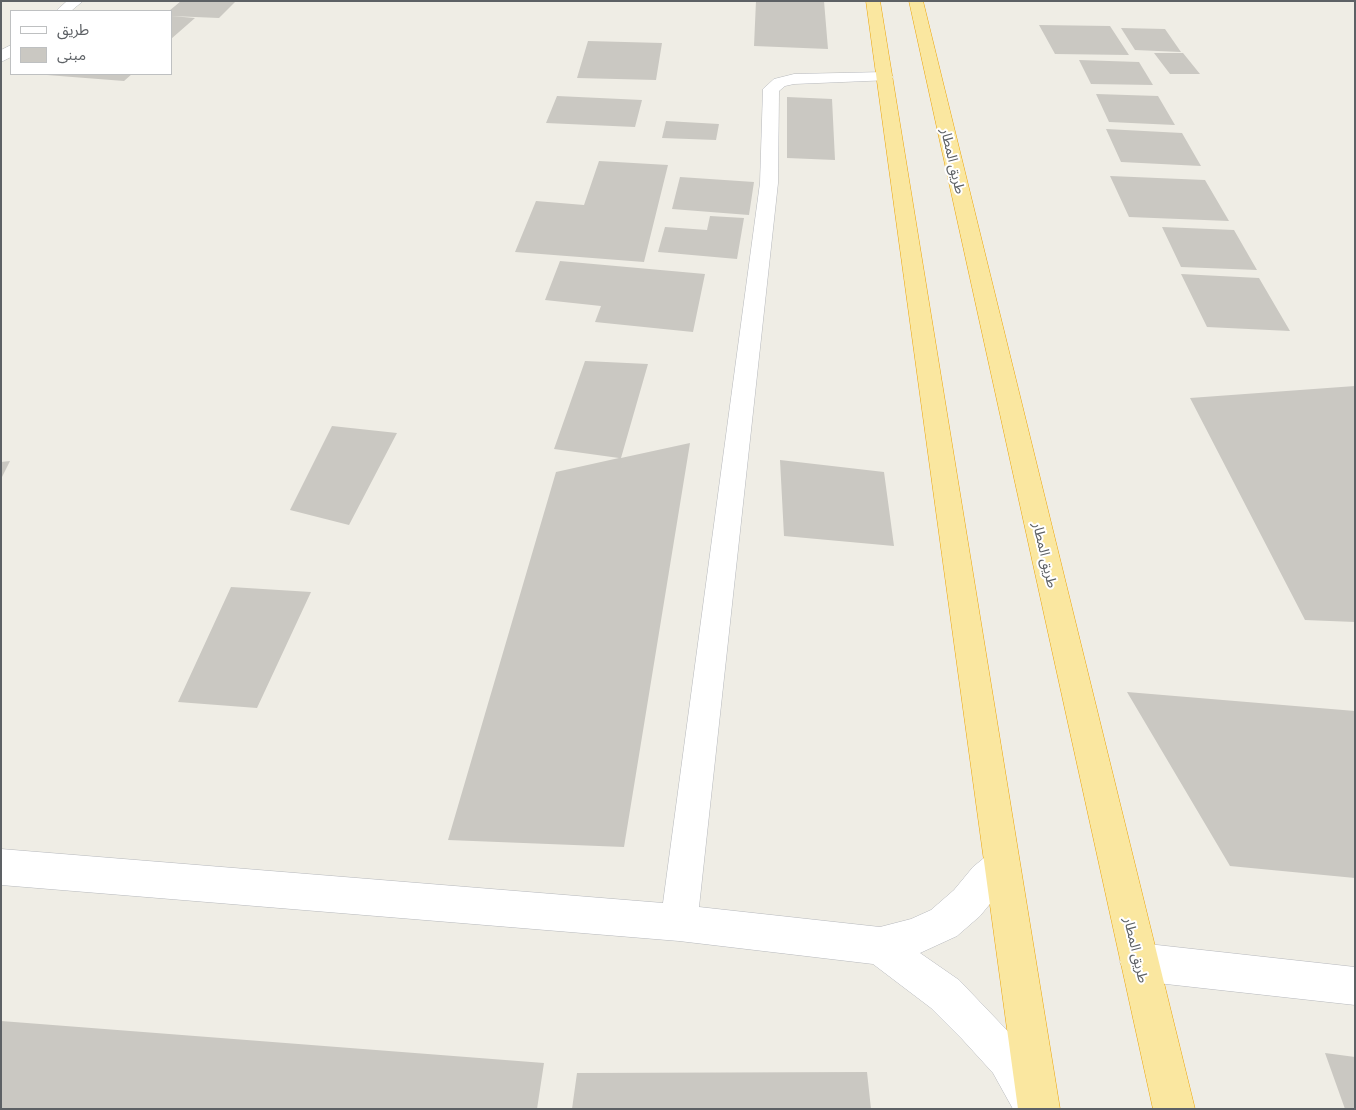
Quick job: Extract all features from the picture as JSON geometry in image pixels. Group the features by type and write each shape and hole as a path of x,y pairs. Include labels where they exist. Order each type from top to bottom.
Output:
{"highway":[{"path":"873,1 1038,1109"},
{"name":"طريق المطار","path":"916,1 1174,1109"}],"street":[{"path":"64,10 76,1"},
{"path":"679,922 769,183 771,89 780,82 794,79 885,77"},
{"path":"1,867 8,870 679,922 880,946 913,937 944,923 967,903 986,880 1002,865"},
{"path":"880,946 945,994 976,1025 1007,1060 1038,1109"},
{"path":"1139,962 1355,986"}],"building":[{"path":"181,1 236,1 219,18 172,16 172,10 170,10"},
{"path":"756,1 824,1 828,49 754,46"},
{"path":"172,16 195,18 172,38"},
{"path":"1039,25 1110,26 1129,55 1055,54"},
{"path":"1121,28 1165,29 1181,52 1135,50"},
{"path":"588,41 662,43 656,80 577,78"},
{"path":"1154,53 1183,53 1200,74 1170,74"},
{"path":"1079,60 1139,62 1153,85 1091,84"},
{"path":"47,75 131,75 124,81"},
{"path":"1096,94 1158,96 1175,125 1109,122"},
{"path":"557,96 642,100 635,127 546,123"},
{"path":"787,97 832,99 835,160 787,158"},
{"path":"666,121 719,124 716,140 662,138"},
{"path":"1106,129 1182,133 1201,166 1121,162"},
{"path":"599,161 668,165 644,262 515,252 536,201 584,205"},
{"path":"1110,176 1205,180 1229,221 1129,217"},
{"path":"680,177 754,182 749,215 672,209"},
{"path":"710,216 744,218 737,259 658,252 665,227 707,230"},
{"path":"1162,227 1234,230 1257,270 1181,267"},
{"path":"560,261 705,274 693,332 595,322 601,306 545,300"},
{"path":"1181,274 1259,278 1290,331 1207,327"},
{"path":"585,361 648,364 621,458 690,443 624,847 448,840 556,472 619,458 554,449"},
{"path":"1355,386 1355,622 1305,620 1190,398"},
{"path":"332,426 397,433 349,525 290,510"},
{"path":"780,460 884,472 894,546 784,536"},
{"path":"10,461 1,479 1,462"},
{"path":"231,587 311,592 257,708 178,702"},
{"path":"1127,692 1355,711 1355,878 1230,866"},
{"path":"1,1021 544,1063 537,1109 1,1109"},
{"path":"1325,1053 1355,1057 1355,1109 1345,1109"},
{"path":"867,1072 871,1109 572,1109 577,1073"}]}
